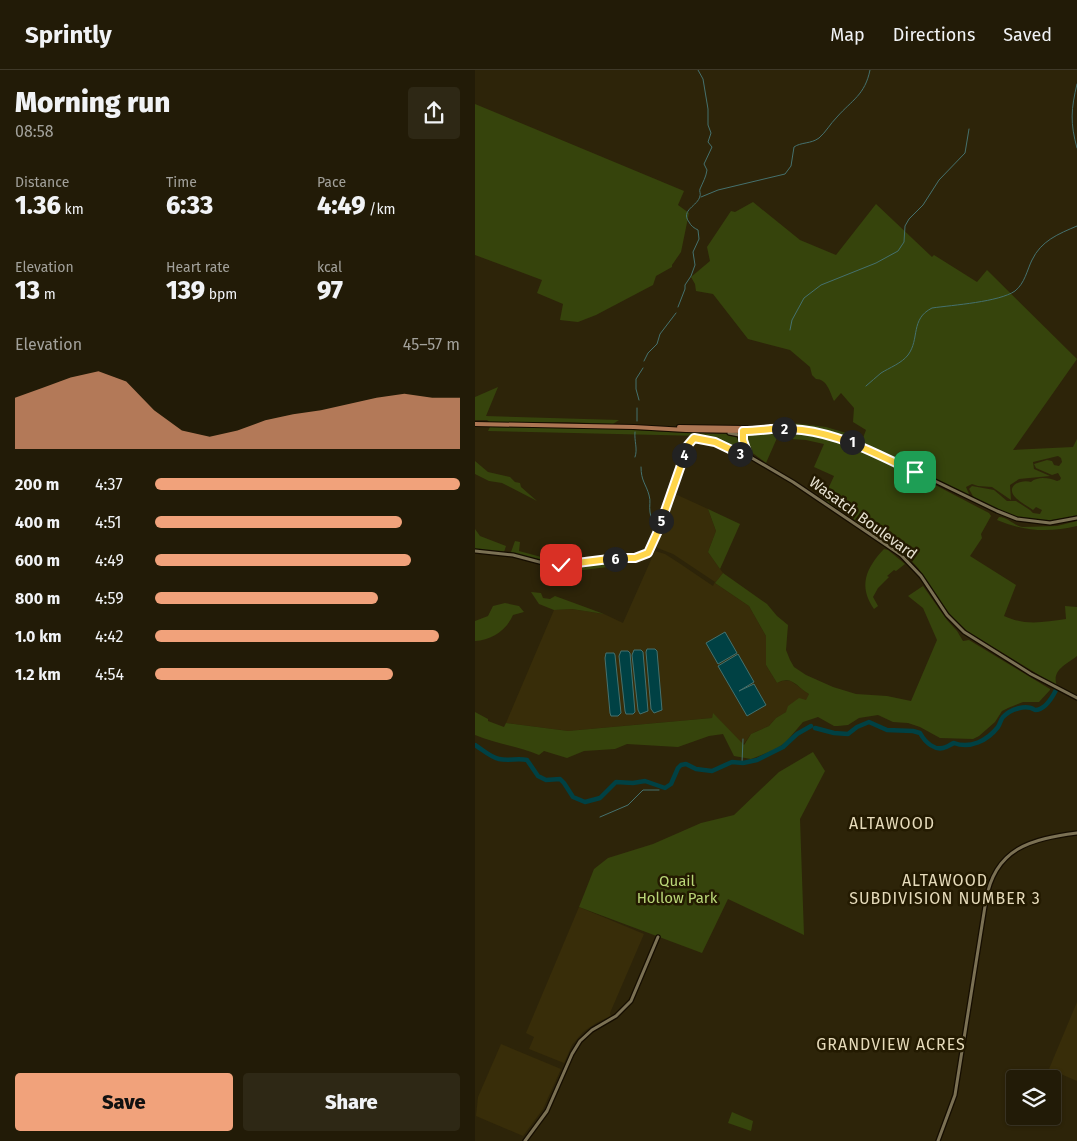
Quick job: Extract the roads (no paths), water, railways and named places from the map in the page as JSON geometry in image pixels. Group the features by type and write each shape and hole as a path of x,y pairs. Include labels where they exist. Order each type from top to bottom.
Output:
{"main road":[{"name":"Wasatch Boulevard","path":"475,424 716,430 744,429"},
{"path":"475,551 513,555 553,566 644,556 651,548 690,441 695,438 704,439 738,453 747,452 743,440 744,429 817,433 854,443 1013,518 1043,523 1077,518"},
{"name":"Wasatch Boulevard","path":"716,430 738,434 747,452 754,459 793,482 901,556 921,576 947,615 964,632 1031,674 1077,698"},
{"path":"938,1141 955,1095 984,908 992,878 1007,857 1025,845 1043,838 1077,833"},
{"path":"525,1141 544,1116 572,1054 580,1041 592,1030 616,1016 631,1001 658,937"}],"water":[{"path":"725,632 737,653 718,664 706,643"},
{"path":"647,649 655,649 657,651 662,710 654,713 651,709"},
{"path":"634,650 641,650 643,652 648,711 640,714 632,655"},
{"path":"621,651 628,651 630,653 635,712 633,714 626,714 625,711 619,656"},
{"path":"606,653 614,653 615,655 621,713 618,716 611,716 610,713"},
{"path":"738,654 754,682 739,691 754,684 766,705 747,716 718,666"}],"waterway":[{"path":"678,307 685,285 695,265 693,252 699,239 698,230 691,225 687,214 699,199 707,170 704,164 712,147 708,142 711,133 708,125 708,109 703,79 698,70"},
{"path":"701,197 718,190 785,174 791,166 794,147 813,141 821,136 865,86 870,70"},
{"path":"1077,84 1072,116 1077,148"},
{"path":"790,330 792,320 804,298 821,285 876,263 898,251 904,242 905,226 909,219 923,205 939,180 965,153 969,129"},
{"path":"866,386 881,373 899,363 908,355 912,349 918,323 925,313 932,308 998,298 1015,291 1040,248 1057,235 1077,226"},
{"path":"644,361 648,353 657,344 660,334 676,313"},
{"path":"639,400 636,379 643,368"},
{"path":"637,408 637,421"},
{"path":"635,432 635,457"},
{"path":"641,467 643,479 650,497 650,512 654,532"},
{"path":"815,728 834,733 848,734 857,727 869,722 887,730 920,733 928,743 938,748 954,743 966,745 978,742 989,736 998,727 1003,717 1010,712 1023,707 1035,710 1042,708 1056,690"},
{"path":"475,745 499,759 527,760 538,776 546,780 560,779 573,797 585,802 600,798 616,782 633,783 645,781 665,788 671,784 681,765 686,764 696,769 712,771 732,762 743,763 757,760 783,747 797,734 811,726"},
{"path":"742,763 743,739"},
{"path":"600,817 628,805 643,790 659,790"}],"district":[{"name":"ALTAWOOD","path":"892,823"},
{"name":"ALTAWOOD SUBDIVISION NUMBER 3","path":"945,889"},
{"name":"GRANDVIEW ACRES","path":"891,1044"}],"park label":[{"name":"Quail Hollow Park","path":"677,890"}]}
